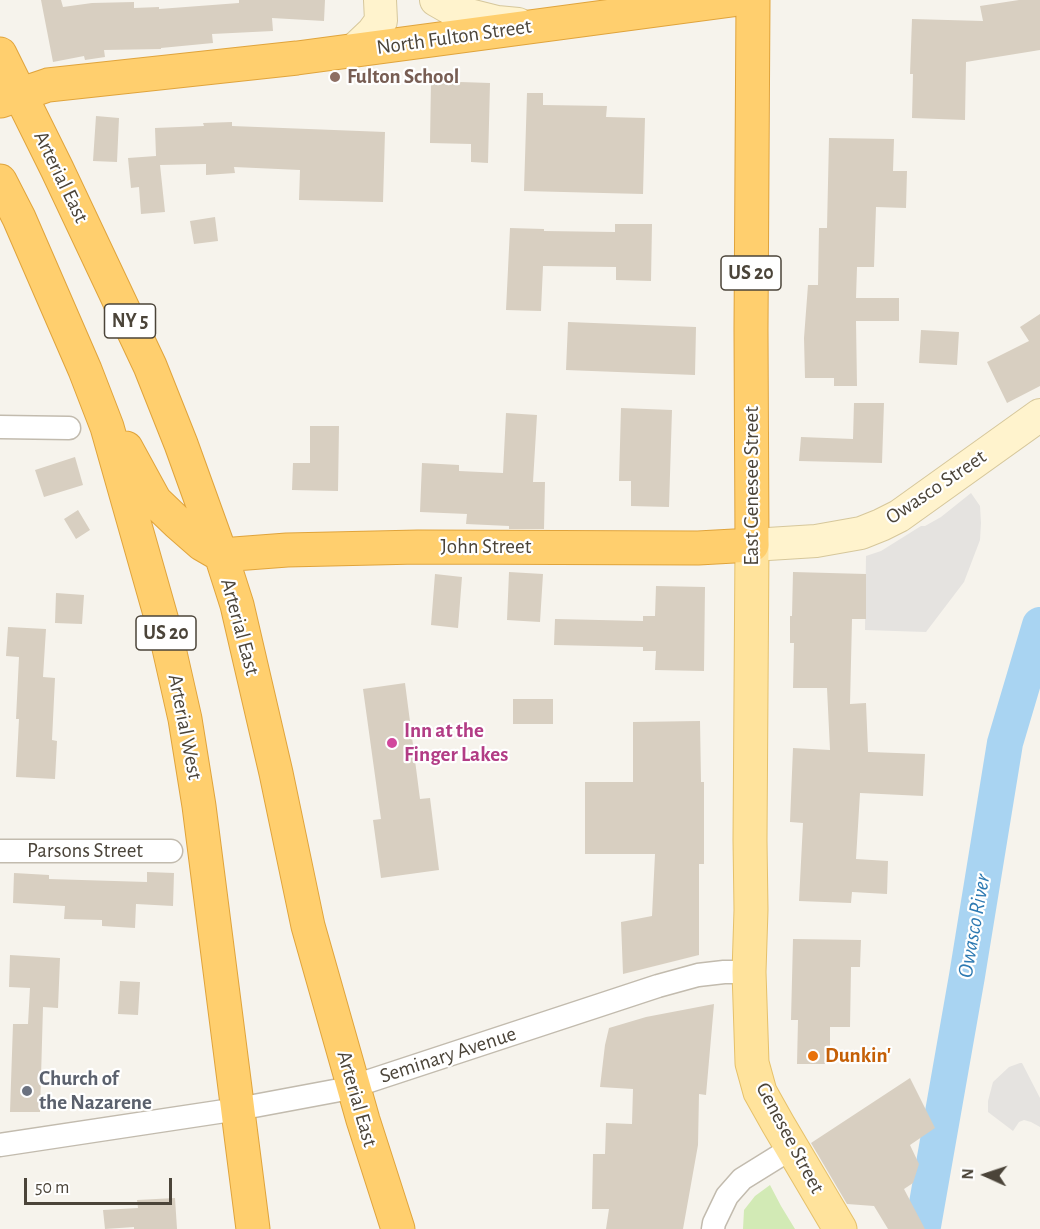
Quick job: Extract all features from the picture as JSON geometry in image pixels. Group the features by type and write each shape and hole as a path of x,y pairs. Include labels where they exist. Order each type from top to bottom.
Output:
{"highway":[{"name":"North Fulton Street","path":"10,98 48,85 354,50 732,0"},
{"name":"East Genesee Street","path":"752,545 753,0"},
{"name":"Arterial East","path":"0,54 10,98 76,208 150,366 221,555 237,605 308,926 353,1085 398,1229"},
{"name":"Arterial West","path":"0,181 19,218 86,370 107,427 166,635 185,719 199,806 254,1229"},
{"path":"107,427 126,448 156,501 202,544 221,555"},
{"name":"John Street","path":"221,555 287,550 373,548 698,548 752,545"}],"main road":[{"path":"354,50 381,21 380,0"},
{"path":"436,0 457,12 497,22 537,26"},
{"name":"Owasco Street","path":"752,545 816,541 861,532 881,525 899,516 1040,415"},
{"name":"East Genesee Street","path":"750,972 752,545"},
{"name":"Genesee Street","path":"750,972 752,1063 760,1092 840,1229"}],"street":[{"path":"0,427 69,428"},
{"name":"Parsons Street","path":"0,851 171,850"},
{"name":"Seminary Avenue","path":"0,1145 238,1109 345,1089 658,986 698,975 750,972"},
{"path":"713,1229 727,1196 742,1179 792,1148"}],"green space":[{"path":"770,1185 795,1229 743,1229 744,1210 755,1196"}],"shaded area":[{"path":"971,493 980,506 980,540 964,582 926,632 865,630 866,556 881,551 921,526 941,517"},
{"path":"1020,1063 1040,1098 1040,1127 1024,1120 1019,1122 1013,1131 988,1112 988,1101 993,1082 1009,1067"}],"building":[{"path":"41,0 61,0 63,7 92,3 134,2 134,8 159,7 159,9 239,3 239,0 325,0 324,21 272,18 273,31 212,34 213,43 161,49 104,50 105,57 85,60 84,56 53,62"},
{"path":"1019,0 1040,0 1040,50 966,62 965,120 912,118 913,74 910,74 912,19 983,21 980,6"},
{"path":"431,81 490,83 488,163 471,162 471,144 430,143"},
{"path":"527,93 543,93 543,105 607,106 606,117 645,118 643,194 524,191"},
{"path":"96,116 119,118 117,162 93,161"},
{"path":"232,122 232,126 385,132 383,202 299,200 300,170 234,167 235,173 206,175 206,164 160,165 165,212 141,214 139,187 131,188 128,158 156,156 155,128 204,126 203,123"},
{"path":"829,138 894,139 893,171 907,171 906,208 876,207 874,267 857,267 856,298 899,298 899,321 856,321 857,386 834,386 834,378 805,378 804,338 808,285 818,285 819,228 827,228"},
{"path":"215,217 218,241 194,244 190,221"},
{"path":"615,224 652,224 651,281 616,280 616,267 543,266 541,311 506,310 510,228 615,232"},
{"path":"1040,314 1040,386 1007,403 987,362 1029,341 1020,327"},
{"path":"568,322 696,327 695,375 566,370"},
{"path":"921,330 959,332 957,365 919,363"},
{"path":"854,403 884,403 882,463 799,461 801,437 853,439"},
{"path":"621,408 672,410 669,507 631,506 631,481 619,481"},
{"path":"506,413 537,415 533,482 545,482 544,529 509,529 509,526 466,524 467,514 420,512 422,463 459,465 459,471 503,473"},
{"path":"310,426 339,426 338,491 292,490 293,463 310,463"},
{"path":"75,457 83,485 44,497 35,470"},
{"path":"78,510 90,530 76,539 64,519"},
{"path":"509,572 543,574 540,622 507,620"},
{"path":"793,572 866,574 866,619 852,619 850,704 866,703 868,752 925,754 923,796 860,793 856,859 888,861 887,894 852,892 851,903 799,901 803,823 790,822 793,748 830,750 827,688 793,688 794,643 790,643 790,616 792,616"},
{"path":"435,574 462,577 458,628 431,625"},
{"path":"656,586 705,587 704,671 655,670 656,651 643,651 643,647 554,645 555,619 643,621 643,616 655,616"},
{"path":"56,593 84,595 82,624 55,623"},
{"path":"8,627 46,629 43,677 55,678 52,740 57,741 55,779 16,777 19,657 6,656"},
{"name":"Inn at the Finger Lakes","path":"405,683 420,799 430,798 439,870 381,878 373,820 381,819 363,689"},
{"path":"513,699 553,699 553,724 513,724"},
{"path":"700,721 701,782 704,782 704,864 699,864 699,955 623,974 621,922 652,916 655,854 585,854 585,782 633,782 633,722"},
{"path":"147,872 174,873 173,906 136,904 135,928 102,926 102,920 64,919 65,906 13,903 14,873 49,875 49,879 147,882"},
{"path":"793,939 861,940 860,967 851,967 850,1027 830,1027 830,1064 797,1064 798,1020 791,1020"},
{"path":"10,955 60,958 58,1008 43,1007 40,1112 10,1112 13,1024 28,1024 30,988 9,987"},
{"path":"120,981 140,982 138,1015 118,1014"},
{"path":"714,1004 706,1095 699,1094 698,1145 683,1229 606,1229 609,1209 592,1209 593,1154 605,1154 606,1123 632,1124 633,1089 600,1087 609,1028 646,1017"},
{"path":"910,1078 935,1128 910,1145 919,1164 913,1183 904,1189 925,1229 888,1229 874,1206 847,1204 811,1143"},
{"path":"175,1198 177,1229 134,1229 134,1227 105,1229 103,1210 138,1208 137,1200"}],"waterway":[{"name":"Owasco River","path":"922,1229 1005,743 1040,625"}],"place":[{"name":"Fulton School","path":"335,77"},
{"name":"Inn at the Finger Lakes","path":"392,743"},
{"name":"Dunkin'","path":"813,1056"},
{"name":"Church of the Nazarene","path":"27,1091"}]}
